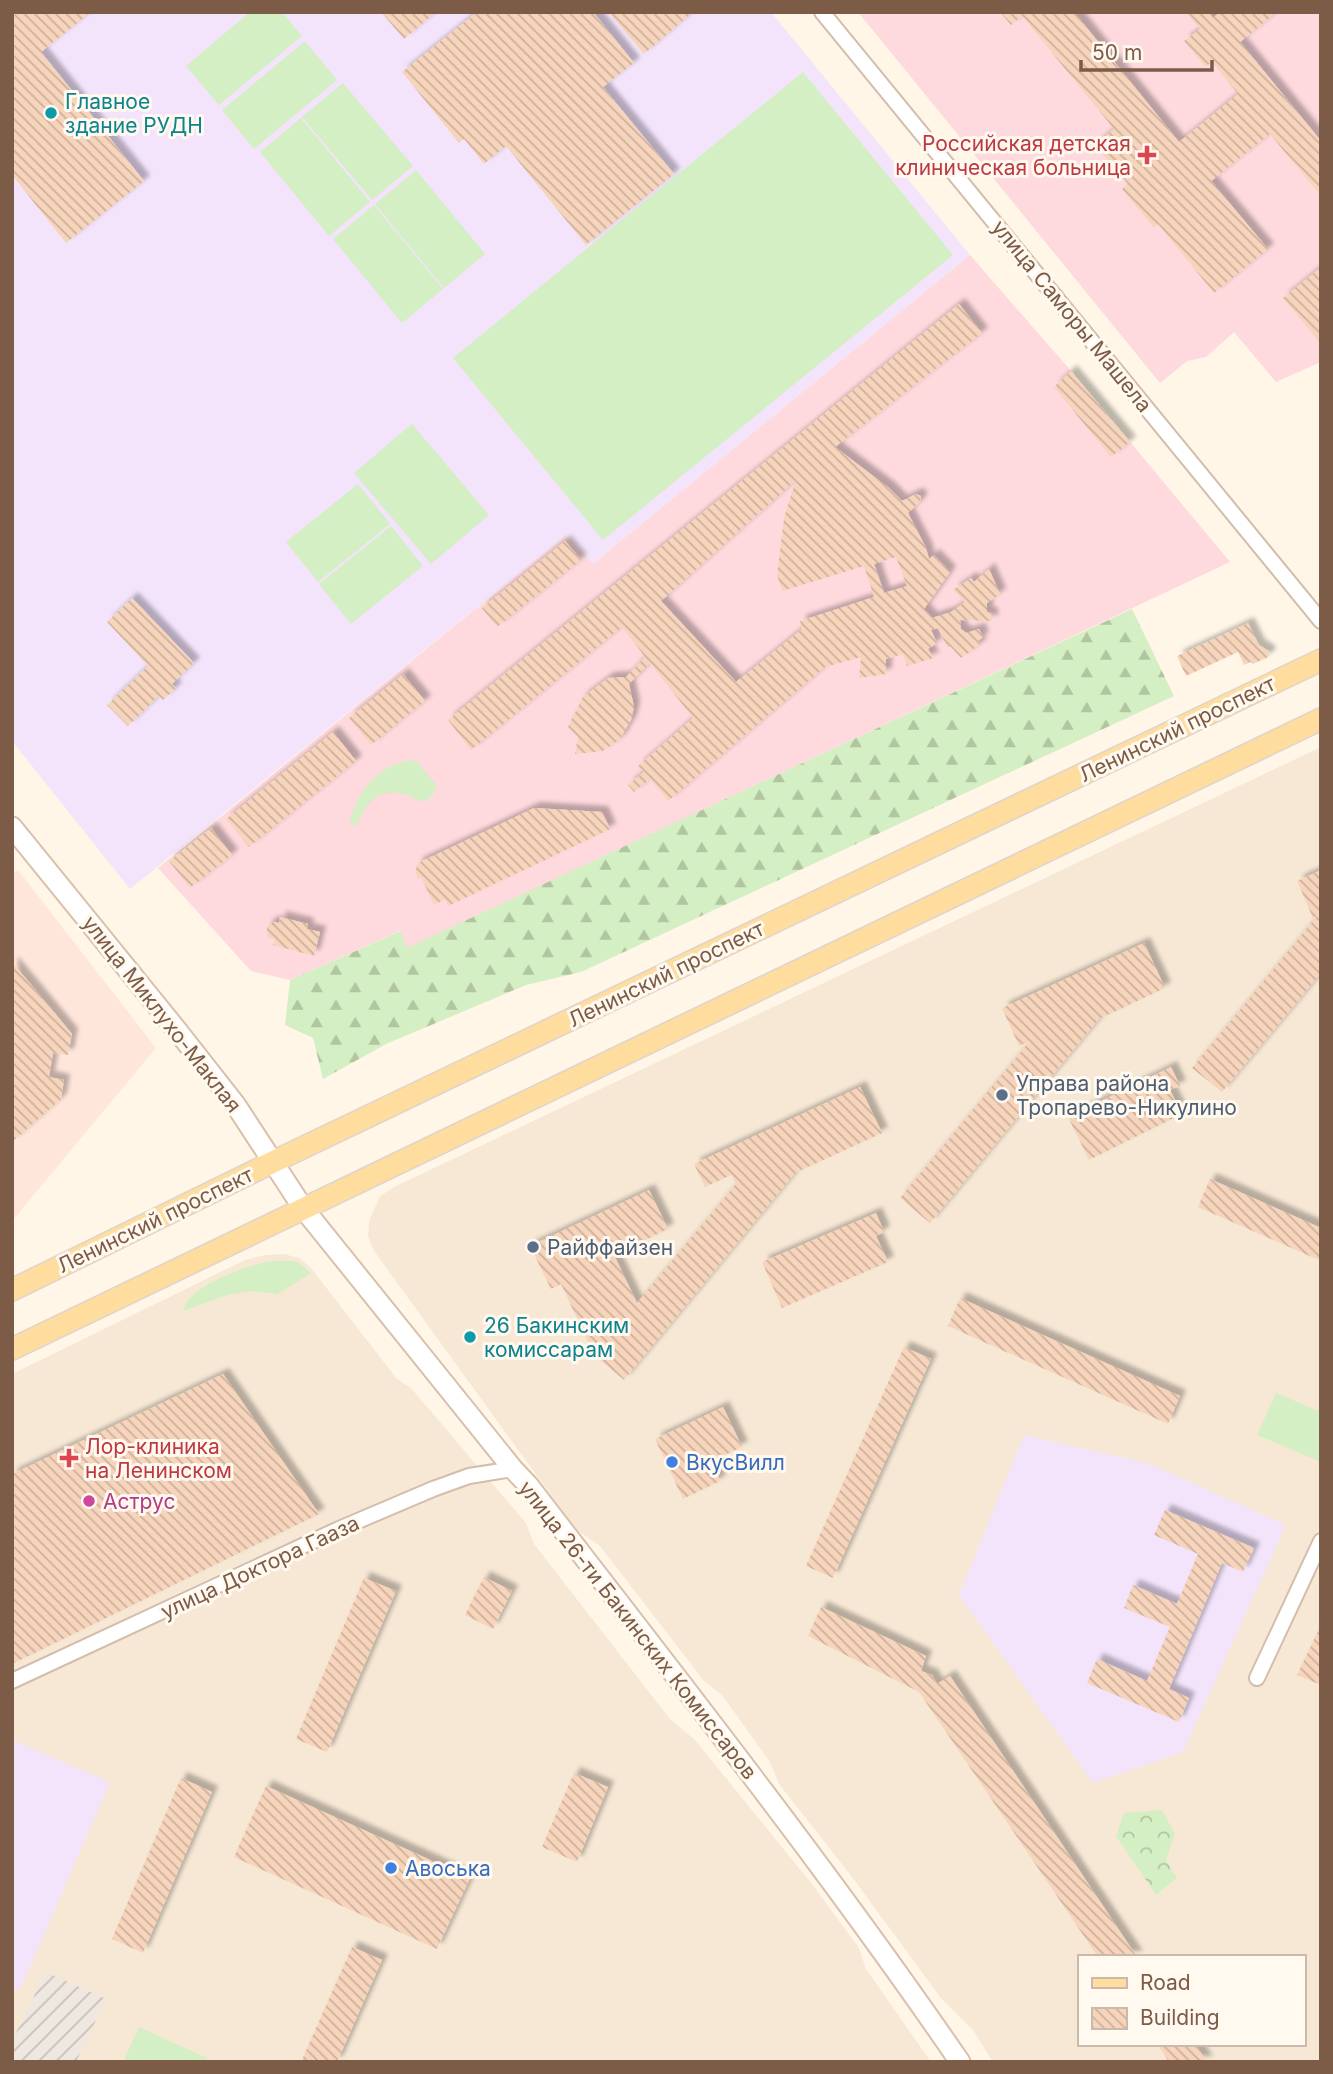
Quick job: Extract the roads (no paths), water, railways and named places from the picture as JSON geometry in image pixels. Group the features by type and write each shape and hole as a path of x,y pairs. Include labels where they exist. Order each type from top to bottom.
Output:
{"main road":[{"name":"Ленинский проспект","path":"12,1290 273,1162 1321,660"},
{"path":"12,1349 1321,719"},
{"name":"улица Миклухо-Маклая","path":"12,827 235,1104 303,1208"},
{"name":"улица 26-ти Бакинских Комиссаров","path":"303,1208 529,1486 822,1870 960,2062"}],"street":[{"name":"улица Саморы Машела","path":"822,12 1321,621"},
{"name":"улица Доктора Гааза","path":"12,1681 433,1489 469,1476 513,1469"},
{"path":"1257,1678 1321,1541"}],"place":[{"name":"Главное здание РУДН","path":"51,113"},
{"name":"Российская детская клиническая больница","path":"1147,155"},
{"name":"Управа района Тропарево-Никулино","path":"1002,1095"},
{"name":"Райффайзен","path":"533,1247"},
{"name":"26 Бакинским комиссарам","path":"470,1337"},
{"name":"Лор-клиника на Ленинском","path":"69,1458"},
{"name":"ВкусВилл","path":"672,1462"},
{"name":"Аструс","path":"89,1501"},
{"name":"Авоська","path":"391,1868"}]}
